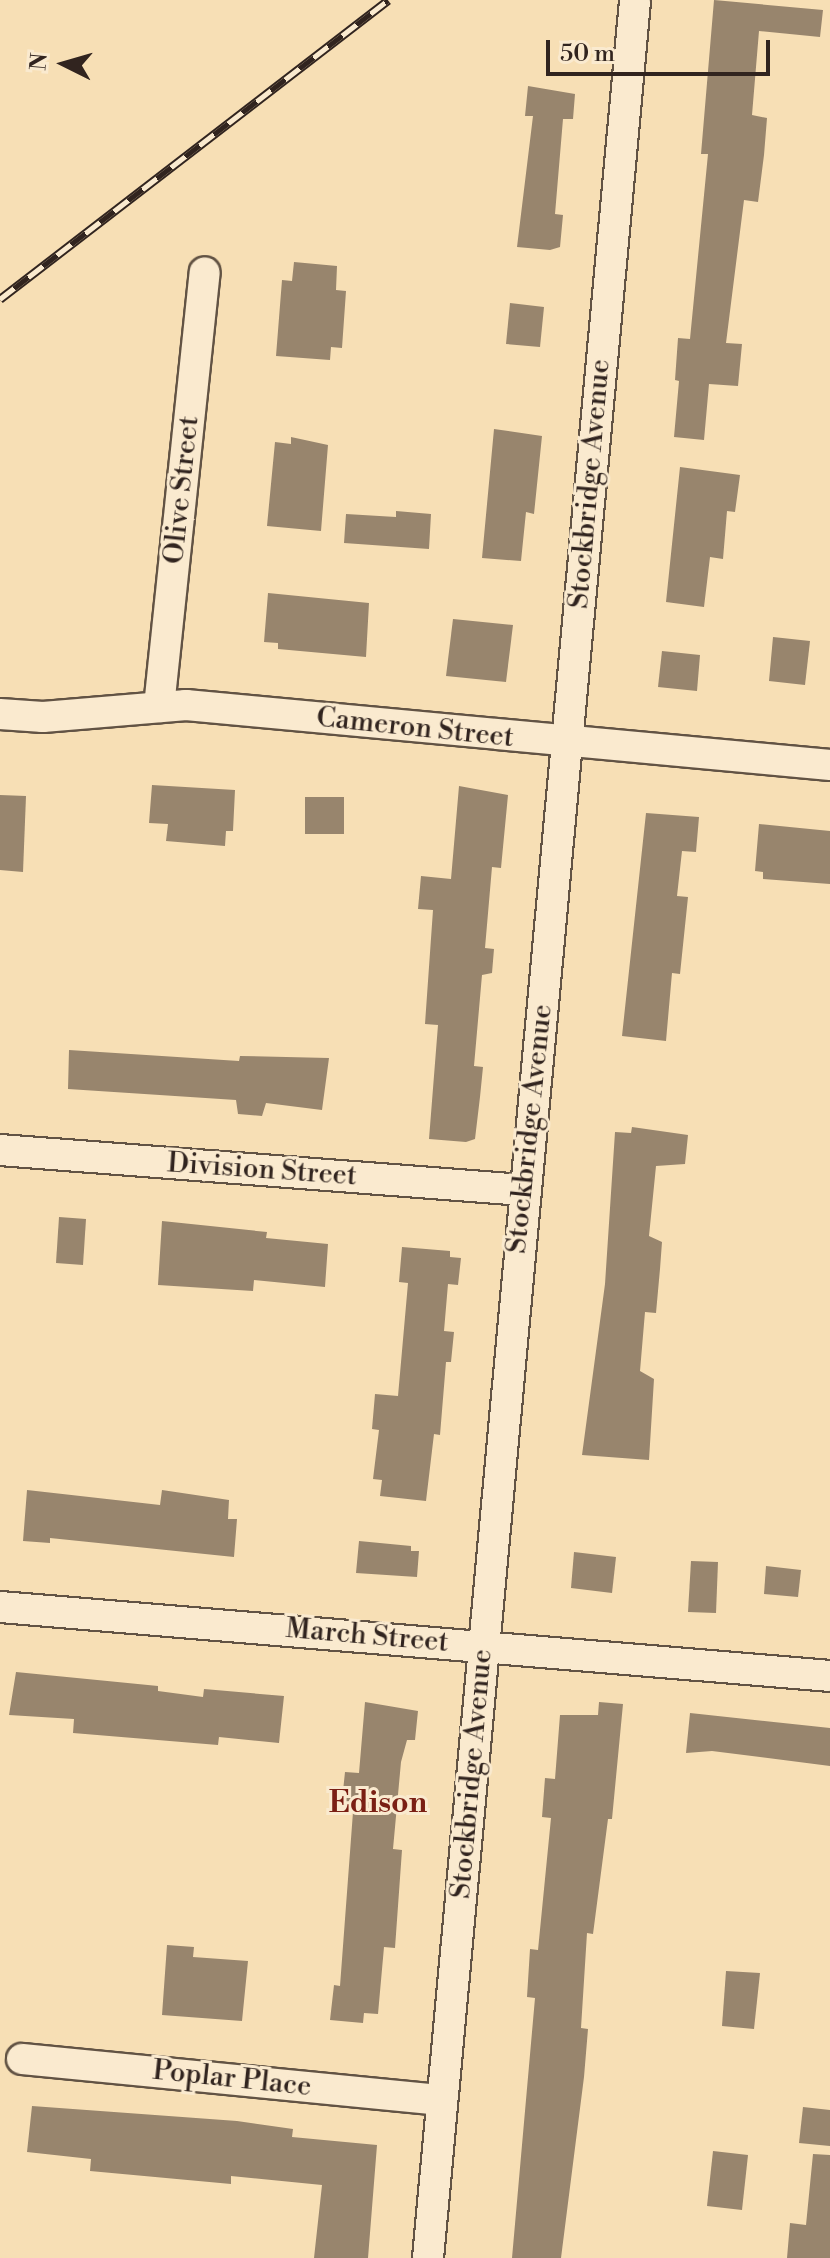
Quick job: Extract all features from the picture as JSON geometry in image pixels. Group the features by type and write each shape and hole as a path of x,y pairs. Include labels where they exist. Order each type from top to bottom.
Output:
{"street":[{"name":"Stockbridge Avenue","path":"428,2258 524,1190 568,743 626,50 635,0"},
{"name":"Olive Street","path":"159,707 205,272"},
{"name":"Cameron Street","path":"0,714 43,717 159,707 830,765"},
{"path":"0,732 43,717"},
{"name":"Division Street","path":"0,1150 524,1190"},
{"name":"March Street","path":"0,1607 830,1676"},
{"name":"Poplar Place","path":"22,2059 442,2100"}],"building":[{"path":"714,0 823,10 820,37 759,31 752,115 767,118 764,155 758,202 744,200 726,343 742,344 738,386 709,384 704,440 674,437 679,381 675,380 678,338 690,339 708,154 701,154"},
{"path":"528,86 575,94 573,119 563,119 555,214 563,215 560,247 550,250 517,247 533,116 525,116"},
{"path":"294,262 337,266 336,290 346,291 342,348 331,347 330,360 276,356 282,280 292,281"},
{"path":"510,303 544,307 540,347 506,344"},
{"path":"494,429 542,436 534,514 526,512 521,561 482,558"},
{"path":"291,437 328,445 321,531 267,526 275,442 291,444"},
{"path":"680,467 740,475 735,512 727,511 723,559 710,557 704,607 666,602"},
{"path":"396,511 431,514 429,549 344,543 346,514 396,517"},
{"path":"268,593 369,603 366,657 278,649 278,643 264,642"},
{"path":"453,619 513,625 506,682 446,676"},
{"path":"773,637 810,641 805,685 769,681"},
{"path":"662,651 700,655 697,691 658,687"},
{"path":"152,785 235,790 233,831 226,831 225,846 166,841 168,824 149,823"},
{"path":"459,786 508,795 501,868 492,867 485,948 494,949 492,973 482,975 474,1066 483,1067 475,1139 466,1142 429,1139 438,1025 425,1024 433,910 418,909 421,876 451,879"},
{"path":"0,795 26,796 23,872 0,870"},
{"path":"305,797 344,797 344,834 305,834"},
{"path":"646,813 699,817 696,852 682,851 677,896 688,897 680,974 672,973 666,1041 622,1036"},
{"path":"759,824 830,831 830,884 763,879 763,872 755,871"},
{"path":"69,1050 239,1061 240,1056 329,1058 322,1110 266,1103 262,1116 238,1114 236,1100 68,1089"},
{"path":"632,1127 688,1135 685,1164 656,1166 649,1236 662,1242 660,1269 656,1313 645,1312 640,1371 654,1379 649,1460 582,1455 605,1284 615,1132 631,1133"},
{"path":"59,1217 86,1219 83,1265 56,1263"},
{"path":"162,1221 267,1232 266,1238 328,1244 325,1287 254,1280 253,1291 158,1285"},
{"path":"402,1247 450,1251 450,1257 461,1258 458,1285 448,1284 444,1331 454,1332 451,1362 446,1362 440,1435 434,1434 426,1501 380,1496 382,1480 373,1479 379,1430 372,1429 375,1394 398,1396 408,1283 399,1282"},
{"path":"27,1490 160,1505 162,1490 229,1500 228,1519 237,1519 234,1557 50,1538 50,1543 23,1541"},
{"path":"359,1541 411,1546 411,1551 419,1551 417,1577 356,1573"},
{"path":"574,1552 616,1557 612,1593 571,1588"},
{"path":"691,1561 718,1562 716,1613 688,1612"},
{"path":"766,1566 801,1570 798,1597 764,1594"},
{"path":"16,1672 158,1686 158,1691 203,1697 204,1689 284,1696 279,1743 219,1737 218,1745 73,1733 74,1719 9,1715"},
{"path":"365,1702 418,1711 415,1740 407,1740 401,1762 393,1849 402,1850 395,1948 384,1947 378,2014 364,2013 363,2023 330,2020 334,1985 340,1986 353,1812 341,1810 345,1772 359,1773"},
{"path":"599,1702 623,1704 612,1819 608,1819 593,1934 587,1933 581,2028 588,2029 561,2258 512,2258 535,1998 527,1997 530,1949 538,1950 551,1818 542,1817 545,1778 555,1779 560,1715 598,1715"},
{"path":"690,1713 830,1728 830,1766 712,1751 686,1753"},
{"path":"167,1945 194,1947 193,1957 248,1961 242,2021 162,2015"},
{"path":"726,1971 760,1973 754,2029 722,2026"},
{"path":"32,2106 237,2121 293,2129 292,2137 377,2145 368,2258 314,2258 322,2185 231,2176 231,2184 90,2171 91,2159 27,2152"},
{"path":"803,2107 830,2110 830,2146 799,2143"},
{"path":"713,2151 748,2155 742,2210 707,2206"},
{"path":"813,2154 830,2155 830,2258 787,2258 790,2223 806,2225"}],"railway":[{"path":"0,299 388,0"}],"district":[{"name":"Edison","path":"378,1803"}]}
